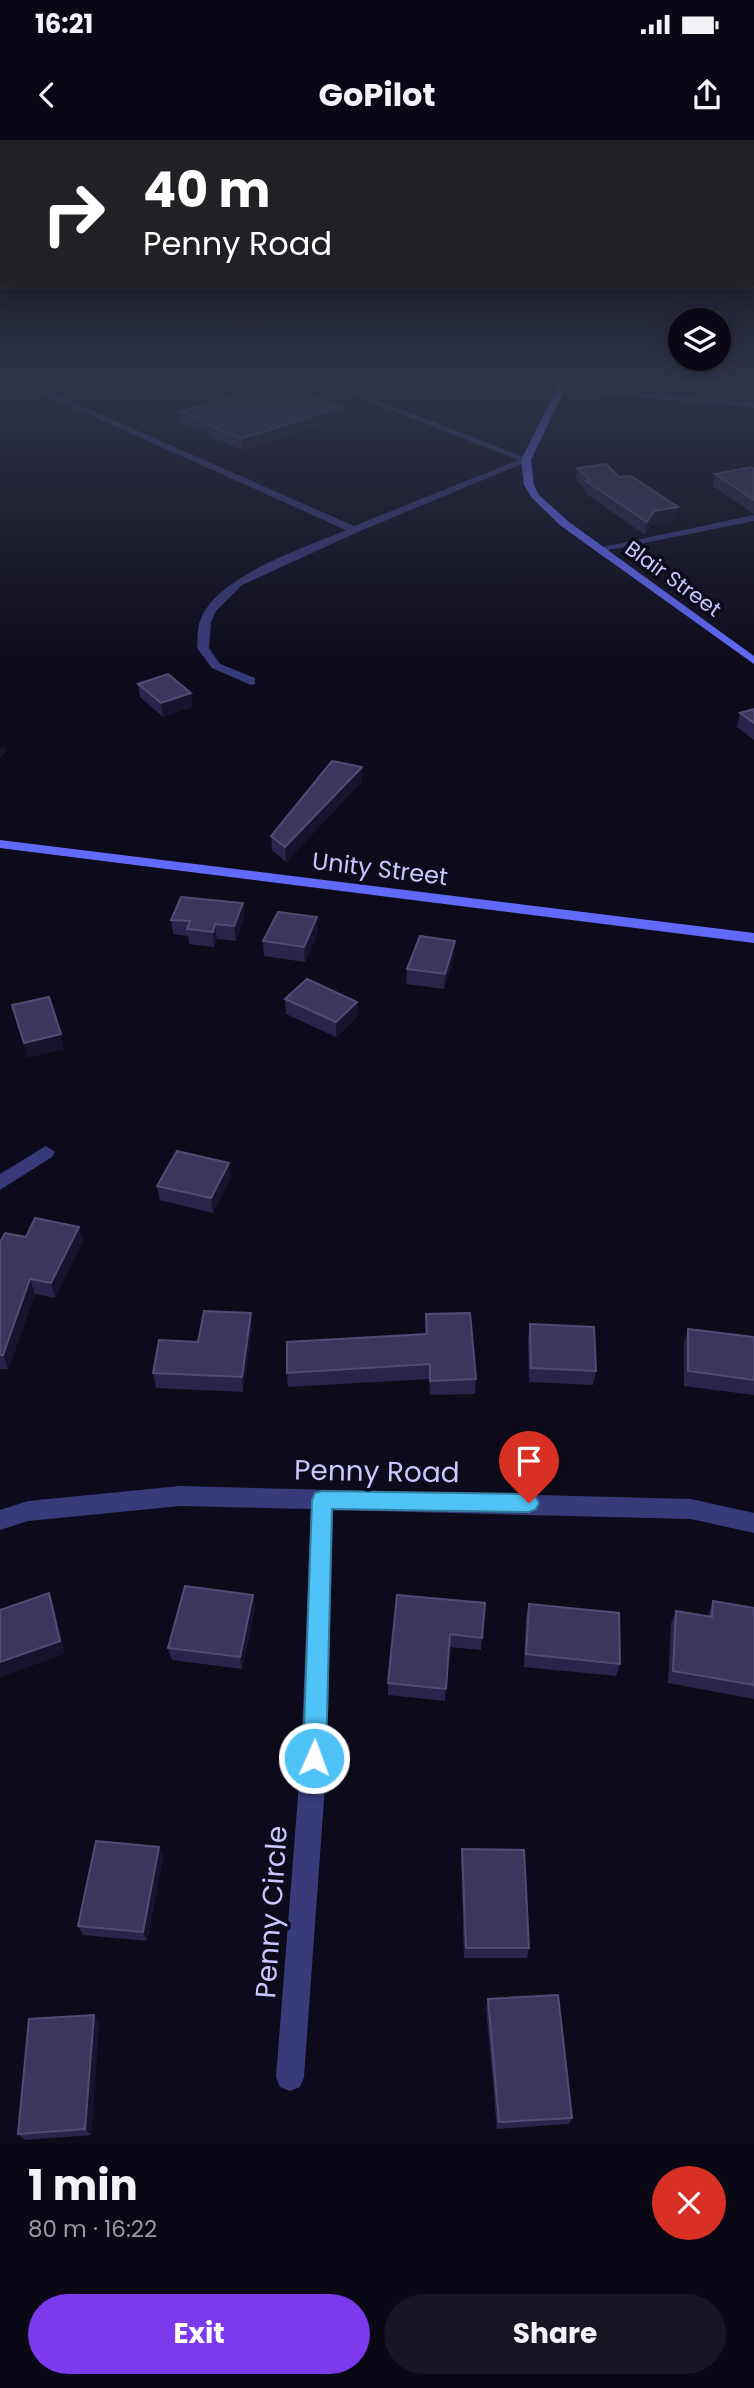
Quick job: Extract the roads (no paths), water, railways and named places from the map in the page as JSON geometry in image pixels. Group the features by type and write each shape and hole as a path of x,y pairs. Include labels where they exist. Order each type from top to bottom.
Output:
{"street":[{"path":"236,477 354,530"},
{"path":"251,681 216,666 203,648 202,635 211,610 237,583 354,530 483,477"},
{"name":"Blair Street","path":"529,477 535,496 599,549 754,661"},
{"path":"599,549 754,518"},
{"name":"Unity Street","path":"0,844 754,938"},
{"path":"0,1183 46,1152"},
{"name":"Penny Road","path":"0,1520 28,1511 180,1496 691,1509 754,1523"},
{"name":"Penny Circle","path":"290,2077 314,1758 322,1500"}]}
